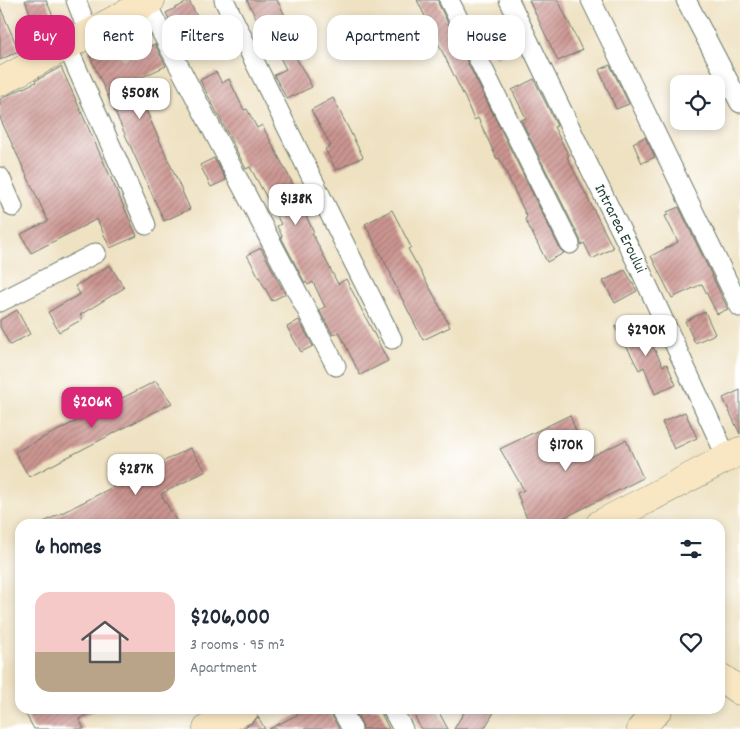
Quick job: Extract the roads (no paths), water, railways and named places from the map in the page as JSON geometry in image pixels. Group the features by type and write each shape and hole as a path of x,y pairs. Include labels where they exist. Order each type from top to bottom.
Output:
{"street":[{"path":"76,0 78,40 146,225"},
{"path":"224,0 392,339"},
{"path":"449,0 570,244"},
{"name":"Intrarea Eroului","path":"509,0 579,146 734,455 610,519"},
{"path":"591,0 740,307"},
{"path":"686,0 740,103"},
{"path":"0,82 149,2 336,366"},
{"path":"0,177 13,207"},
{"path":"0,302 96,252"},
{"path":"725,681 740,691"},
{"path":"207,729 236,714"},
{"path":"344,714 352,729"},
{"path":"395,714 403,729"},
{"path":"641,729 654,714"}]}
